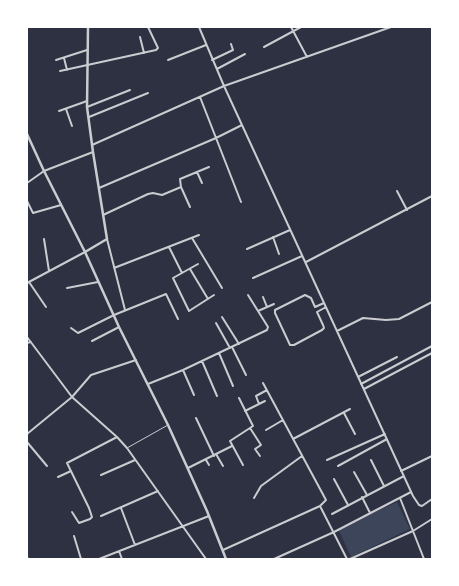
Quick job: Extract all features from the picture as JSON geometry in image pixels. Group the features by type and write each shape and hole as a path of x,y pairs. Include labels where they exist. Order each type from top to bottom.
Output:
{"street":[{"path":"88,27 87,107 107,239 125,310"},
{"path":"60,71 158,49 148,27"},
{"path":"199,27 212,60 401,471 419,505 422,506 432,499"},
{"path":"291,27 307,57"},
{"path":"264,47 301,27"},
{"path":"92,145 224,86 391,27"},
{"path":"140,36 144,53"},
{"path":"212,60 234,50 231,44"},
{"path":"168,60 206,45"},
{"path":"56,60 87,50"},
{"path":"217,70 245,54"},
{"path":"64,58 67,70"},
{"path":"87,107 130,90"},
{"path":"89,117 148,93"},
{"path":"200,97 241,202"},
{"path":"59,111 87,101"},
{"path":"66,109 72,126"},
{"path":"99,188 216,138 242,125"},
{"path":"27,134 119,327 168,425 209,516 226,559"},
{"path":"27,183 44,171 93,152"},
{"path":"190,207 181,187 180,180 209,167"},
{"path":"197,172 202,183"},
{"path":"103,215 148,194 154,193 162,195 181,187"},
{"path":"398,191 407,210"},
{"path":"306,263 432,196"},
{"path":"27,201 33,213 61,205"},
{"path":"247,248 290,230"},
{"path":"114,268 199,235"},
{"path":"273,237 279,254"},
{"path":"192,238 222,288"},
{"path":"44,239 50,271"},
{"path":"46,307 28,283 107,239"},
{"path":"169,247 182,273"},
{"path":"253,278 302,256"},
{"path":"198,264 173,278 189,311 214,295"},
{"path":"190,269 208,299"},
{"path":"67,288 98,282"},
{"path":"71,328 78,333 125,310 166,294 178,319"},
{"path":"148,384 183,370 267,330 268,327 248,295"},
{"path":"324,303 315,307 311,298 305,295 275,310 275,313 290,344 294,345 324,328 317,312 326,307"},
{"path":"263,297 267,306"},
{"path":"337,331 364,318 386,320 399,319 432,302"},
{"path":"258,311 274,304"},
{"path":"222,317 239,344"},
{"path":"216,322 246,375"},
{"path":"92,340 119,327"},
{"path":"27,337 72,397 127,448 206,559"},
{"path":"27,344 31,342"},
{"path":"362,384 432,346"},
{"path":"219,353 233,386"},
{"path":"364,389 432,354"},
{"path":"358,377 397,357"},
{"path":"27,434 72,397 91,375 136,360"},
{"path":"202,361 217,396"},
{"path":"183,370 194,395"},
{"path":"223,550 320,506 326,501 326,498 263,383"},
{"path":"259,404 256,396 267,390"},
{"path":"239,398 253,426 230,441 243,465"},
{"path":"245,411 265,401"},
{"path":"293,439 350,409"},
{"path":"344,412 355,434"},
{"path":"196,418 215,455 223,466"},
{"path":"266,430 283,420"},
{"path":"250,428 261,445 256,449 260,456"},
{"path":"327,460 385,434"},
{"path":"72,512 79,523 92,517 67,463 116,437"},
{"path":"338,466 387,439"},
{"path":"27,442 47,466"},
{"path":"188,468 232,446"},
{"path":"254,498 261,486 302,456"},
{"path":"401,471 432,456"},
{"path":"101,475 135,460"},
{"path":"206,460 209,465"},
{"path":"371,460 384,486"},
{"path":"58,477 71,471"},
{"path":"354,472 367,495"},
{"path":"332,514 404,476"},
{"path":"334,479 348,505"},
{"path":"101,516 158,491"},
{"path":"274,559 334,532 412,492"},
{"path":"362,497 370,513"},
{"path":"400,498 424,559"},
{"path":"320,506 349,559 413,531 432,519"},
{"path":"121,508 135,545"},
{"path":"99,559 209,516"},
{"path":"74,536 81,559"},
{"path":"119,551 122,559"}],"lane":[{"path":"127,448 168,425"}],"shaded area":[{"path":"397,502 410,529 351,557 338,529"}]}
